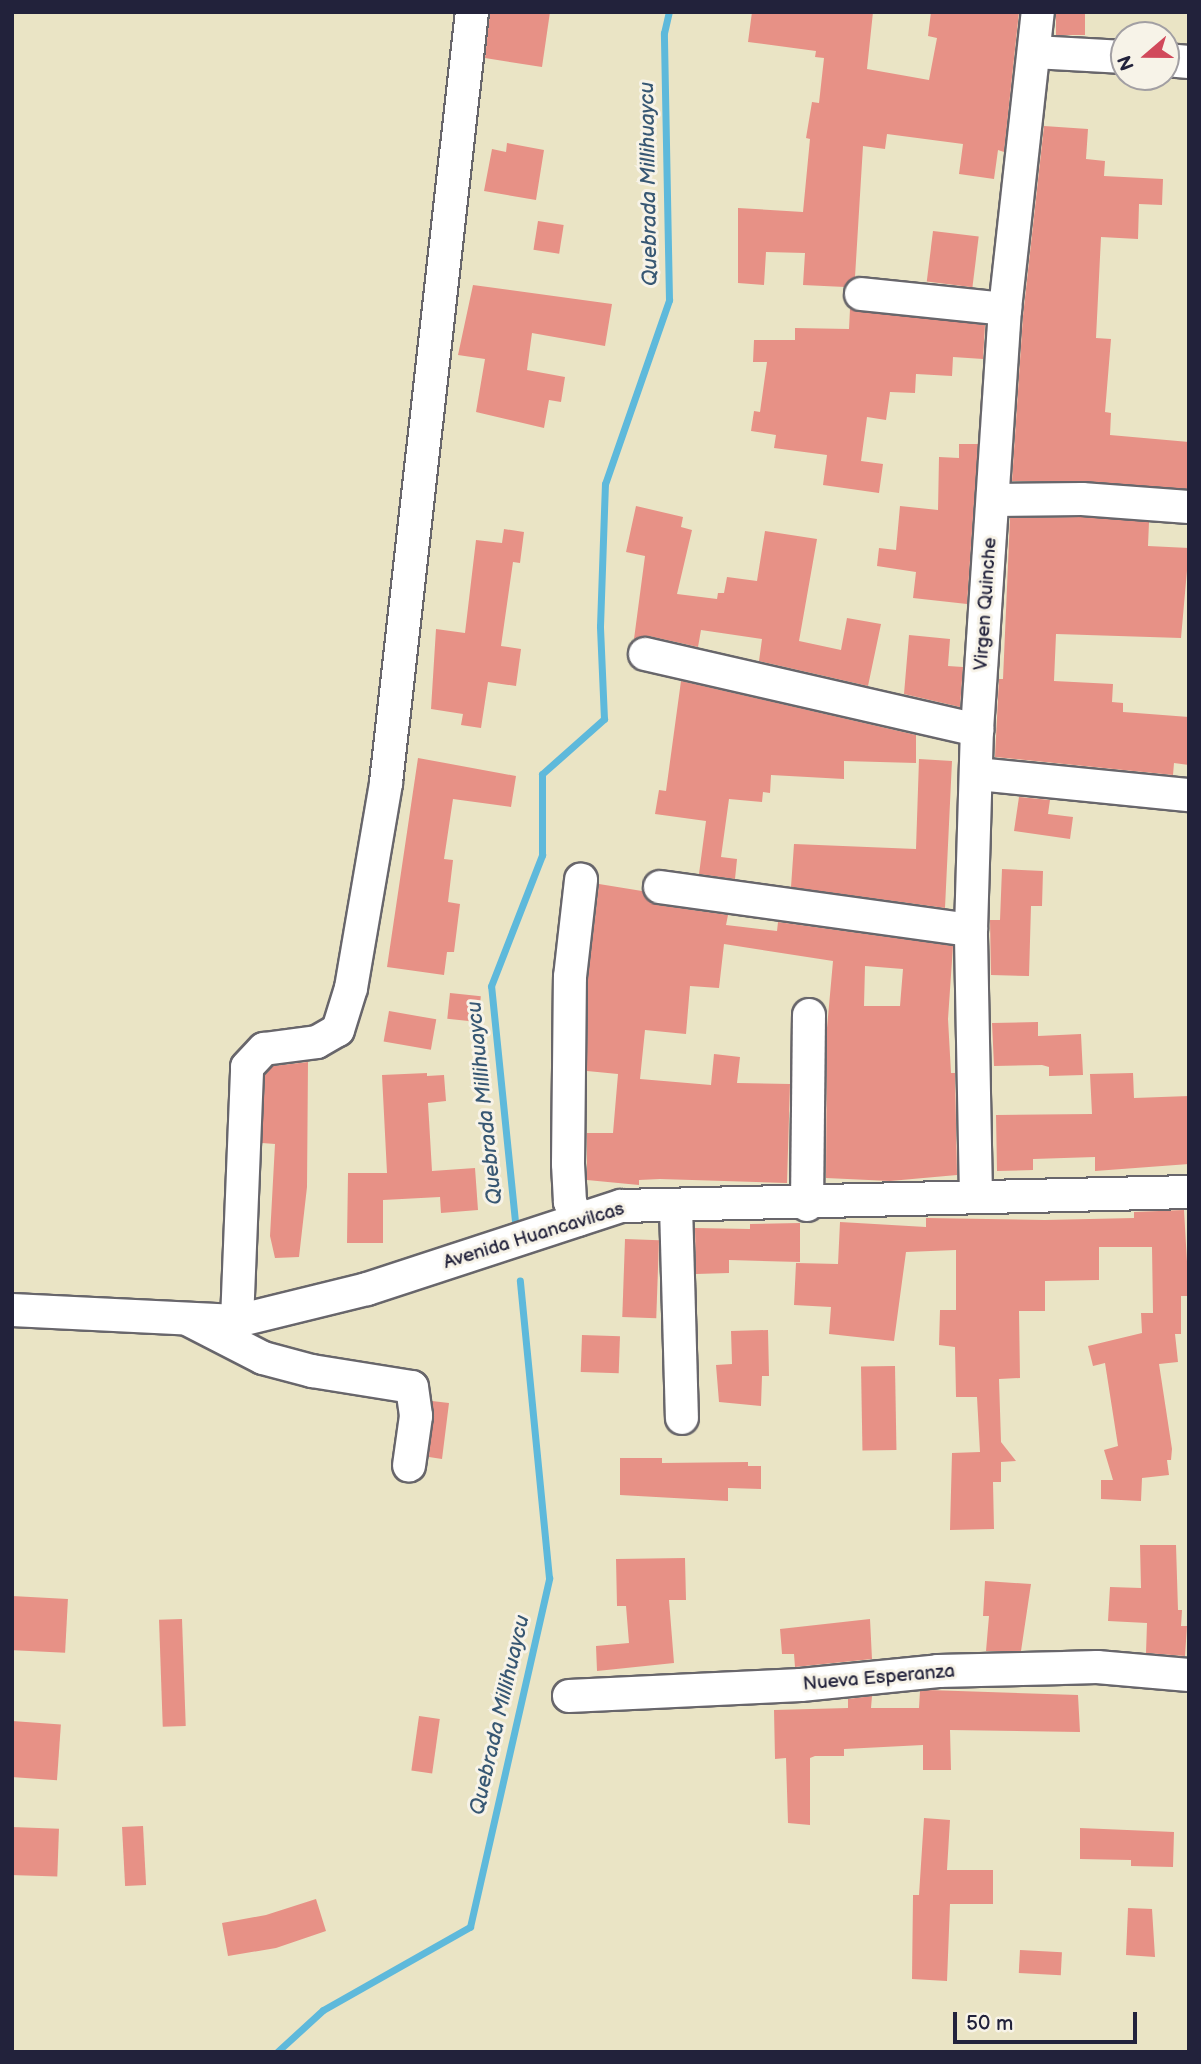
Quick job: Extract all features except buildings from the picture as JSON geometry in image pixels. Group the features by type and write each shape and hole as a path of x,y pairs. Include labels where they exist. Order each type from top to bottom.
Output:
{"street":[{"path":"237,1321 247,1068 264,1049 317,1042 338,1030 351,988 386,782 472,12"},
{"name":"Virgen Quinche","path":"976,1197 971,930 976,730 1005,309 1038,12"},
{"path":"1034,52 1110,56"},
{"path":"861,294 1005,309"},
{"path":"993,500 1082,499 1189,507"},
{"path":"645,654 976,730"},
{"path":"977,774 1189,795"},
{"path":"578,1220 570,1202 568,1164 570,977 581,880"},
{"path":"660,887 971,930"},
{"path":"807,1205 809,1015"},
{"name":"Avenida Huancavilcas","path":"12,1310 237,1321 367,1289 621,1206 807,1205 976,1197 1189,1192"},
{"path":"676,1206 682,1418"},
{"path":"187,1318 263,1358 312,1371 412,1387 416,1416 409,1466"},
{"name":"Nueva Esperanza","path":"569,1696 801,1685 938,1671 1097,1667 1189,1675"}],"waterway":[{"name":"Quebrada Millihuaycu","path":"516,1231 491,986 542,855 542,774 604,719 600,626 605,484 669,300 664,33 669,12"},
{"name":"Quebrada Millihuaycu","path":"277,2052 323,2010 470,1927 549,1578 520,1280"}]}
